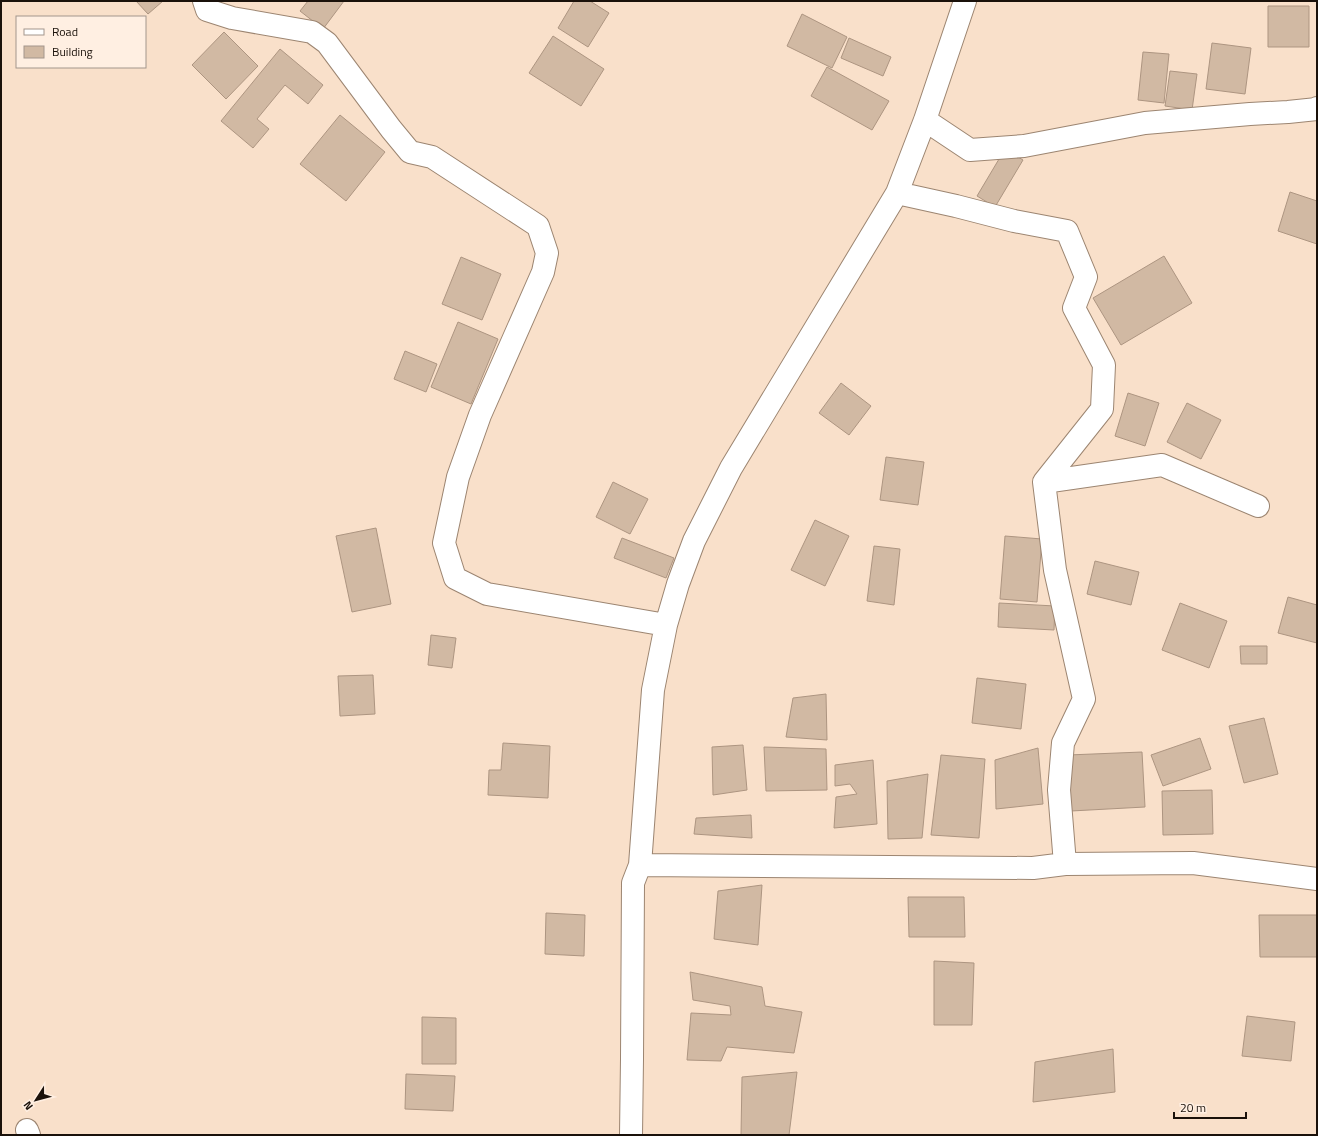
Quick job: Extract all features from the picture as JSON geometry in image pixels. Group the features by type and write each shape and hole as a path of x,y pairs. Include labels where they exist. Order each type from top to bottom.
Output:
{"street":[{"path":"204,1 207,10 232,18 312,32 327,43 390,129 410,152 432,157 538,226 547,253 543,272 480,415 458,477 444,543 455,578 487,594 666,625"},
{"path":"631,1135 633,882 640,865 653,690 666,625 678,584 694,541 731,468 898,193 925,120 965,1"},
{"path":"925,120 970,150 1024,146 1145,123 1288,112 1317,108"},
{"path":"898,193 1014,221 1068,231 1086,277 1074,308 1104,365 1102,409 1044,482 1055,570 1084,699 1063,743 1059,790 1065,864"},
{"path":"1044,482 1162,465 1258,506"},
{"path":"640,865 1033,868 1065,864 1194,863 1317,879"}],"building":[{"path":"136,1 163,1 148,14"},
{"path":"308,1 344,1 323,29 300,11"},
{"path":"574,1 590,1 609,13 588,47 558,28"},
{"path":"1268,6 1309,6 1309,47 1268,47"},
{"path":"802,14 847,37 832,68 787,46"},
{"path":"224,32 258,66 226,99 192,65"},
{"path":"553,36 604,69 581,106 529,73"},
{"path":"849,38 891,57 883,76 841,58"},
{"path":"1212,43 1251,48 1245,94 1206,89"},
{"path":"280,49 323,85 308,104 285,85 257,119 269,129 253,148 221,121"},
{"path":"1143,52 1169,54 1164,103 1138,100"},
{"path":"827,67 889,101 872,130 811,96"},
{"path":"1170,71 1197,74 1192,110 1165,106"},
{"path":"340,115 385,152 346,201 300,164"},
{"path":"1005,149 1023,160 995,207 977,196"},
{"path":"1290,192 1317,201 1317,244 1278,231"},
{"path":"1164,256 1192,303 1121,345 1093,298"},
{"path":"461,257 501,274 482,320 442,304"},
{"path":"458,322 498,339 471,404 431,387"},
{"path":"405,351 437,364 426,392 394,379"},
{"path":"841,383 871,406 849,435 819,413"},
{"path":"1128,393 1159,403 1145,446 1115,436"},
{"path":"1187,403 1221,420 1201,459 1167,442"},
{"path":"886,457 924,462 918,505 880,500"},
{"path":"613,482 648,499 630,534 596,517"},
{"path":"815,520 849,536 825,586 791,570"},
{"path":"376,528 391,604 352,612 336,536"},
{"path":"1005,536 1042,539 1037,602 1000,599"},
{"path":"622,538 674,558 666,578 614,558"},
{"path":"874,546 900,549 894,605 867,601"},
{"path":"1095,561 1139,572 1131,605 1087,594"},
{"path":"1288,597 1317,605 1317,643 1278,633"},
{"path":"999,603 1055,606 1054,630 998,627"},
{"path":"1180,603 1227,621 1209,668 1162,650"},
{"path":"431,635 456,638 452,668 428,665"},
{"path":"1240,646 1267,646 1267,664 1241,664"},
{"path":"373,675 375,714 340,716 338,676"},
{"path":"977,678 1026,684 1021,729 972,723"},
{"path":"826,694 827,740 786,737 793,698"},
{"path":"1264,718 1278,774 1244,783 1229,726"},
{"path":"1200,738 1211,769 1163,786 1151,755"},
{"path":"503,743 550,746 548,798 488,795 489,770 501,770"},
{"path":"743,745 747,790 713,795 712,747"},
{"path":"764,747 826,749 827,790 766,791"},
{"path":"1038,748 1043,804 996,809 995,760"},
{"path":"1142,752 1145,807 1071,811 1068,755"},
{"path":"941,755 985,759 979,838 931,835"},
{"path":"873,760 877,824 834,828 836,797 857,794 850,784 835,786 835,765"},
{"path":"928,774 922,838 888,839 887,781"},
{"path":"1212,790 1213,834 1163,835 1162,791"},
{"path":"751,815 752,838 694,834 696,818"},
{"path":"762,885 758,945 714,939 718,891"},
{"path":"908,897 964,897 965,937 909,937"},
{"path":"546,913 585,915 584,956 545,954"},
{"path":"1259,915 1317,915 1317,957 1260,957"},
{"path":"934,961 974,963 972,1025 934,1025"},
{"path":"690,972 762,987 765,1006 802,1012 794,1053 727,1047 721,1061 687,1060 691,1013 731,1015 730,1006 693,1000"},
{"path":"1247,1016 1295,1022 1291,1061 1242,1056"},
{"path":"422,1017 456,1018 456,1064 422,1064"},
{"path":"1113,1049 1115,1092 1033,1102 1035,1062"},
{"path":"797,1072 789,1135 741,1135 742,1077"},
{"path":"406,1074 455,1076 453,1111 405,1109"}]}
